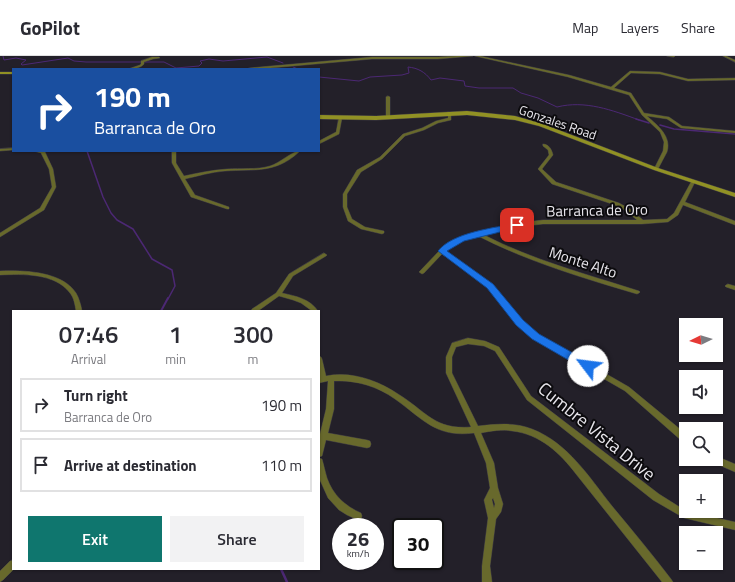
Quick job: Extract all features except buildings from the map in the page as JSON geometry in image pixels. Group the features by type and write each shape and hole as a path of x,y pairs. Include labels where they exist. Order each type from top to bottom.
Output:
{"street":[{"path":"316,56 317,62"},
{"path":"259,68 380,57 438,58 472,56"},
{"path":"476,56 569,76 630,94 643,114 662,132 666,142 665,151 656,169"},
{"path":"668,56 674,56"},
{"path":"724,56 735,62"},
{"path":"134,68 141,66 143,64 142,62 147,60 159,58"},
{"path":"612,88 630,72 660,73 688,80 735,79"},
{"path":"0,73 12,73"},
{"path":"388,97 388,118"},
{"path":"382,232 363,228 350,220 344,200 345,194 351,182 359,171 381,158 404,135 423,129 436,122 450,119 449,113"},
{"name":"Gonzales Road","path":"320,117 388,118 449,113 485,114 528,121 656,169 735,195"},
{"path":"643,114 668,118 681,127 735,132"},
{"path":"320,142 338,133 340,118"},
{"path":"544,145 550,150 552,156 540,169 554,183 617,204 628,210 642,222"},
{"path":"0,150 12,149"},
{"path":"0,235 42,209 54,187 51,169 43,152"},
{"path":"174,152 174,163 193,196 227,208"},
{"path":"182,178 227,169 265,169 286,161 297,152"},
{"name":"Barranca de Oro","path":"422,272 442,251 451,244 461,239 478,234 534,222 642,222 662,221 673,218 683,203 693,182"},
{"path":"683,203 735,223"},
{"name":"Monte Alto","path":"478,234 505,248 548,264 637,292"},
{"path":"442,251 490,286 520,322 535,336 627,389 679,433"},
{"path":"255,310 278,294 291,275 324,255"},
{"path":"0,273 40,274 58,281 72,293 79,310"},
{"path":"728,286 735,288"},
{"path":"278,294 301,300 314,310"},
{"name":"Cumbre Vista Drive","path":"476,429 449,374 449,357 454,345 468,341 485,344 496,349 529,398 656,497 684,514 735,526"},
{"path":"320,370 321,380 331,378 356,378 380,385 428,420 441,427 455,431 500,426 521,428 544,438 559,449 574,465 668,582"},
{"path":"320,449 330,409 331,378"},
{"path":"476,429 490,463 494,488 499,504 498,509 492,518 486,566 487,582"},
{"path":"323,436 367,444"},
{"path":"723,463 735,468"},
{"path":"320,466 324,482 337,504 342,510 358,516"},
{"path":"0,577 12,565"}],"waterway":[{"path":"3,56 4,60 16,58 26,60 21,64 22,65 68,58 74,61 86,62 164,62 176,68 199,66 202,63 200,61 209,59 223,61 267,57 283,63"},
{"path":"320,77 359,81 370,77 402,75 409,73 408,67 421,71 431,80 440,78 464,81 465,86 479,88 513,88 521,93 538,98 557,107 567,105 588,105 637,119"},
{"path":"637,119 649,123"},
{"path":"660,125 674,129 735,134"},
{"path":"87,152 103,197 111,213 117,220 133,229 152,259 172,270 175,286 168,299"},
{"path":"162,310 168,298"},
{"path":"281,570 287,582"}],"route":[{"path":"517,225 461,239 442,251 490,286 520,322 535,336 588,366"}]}
